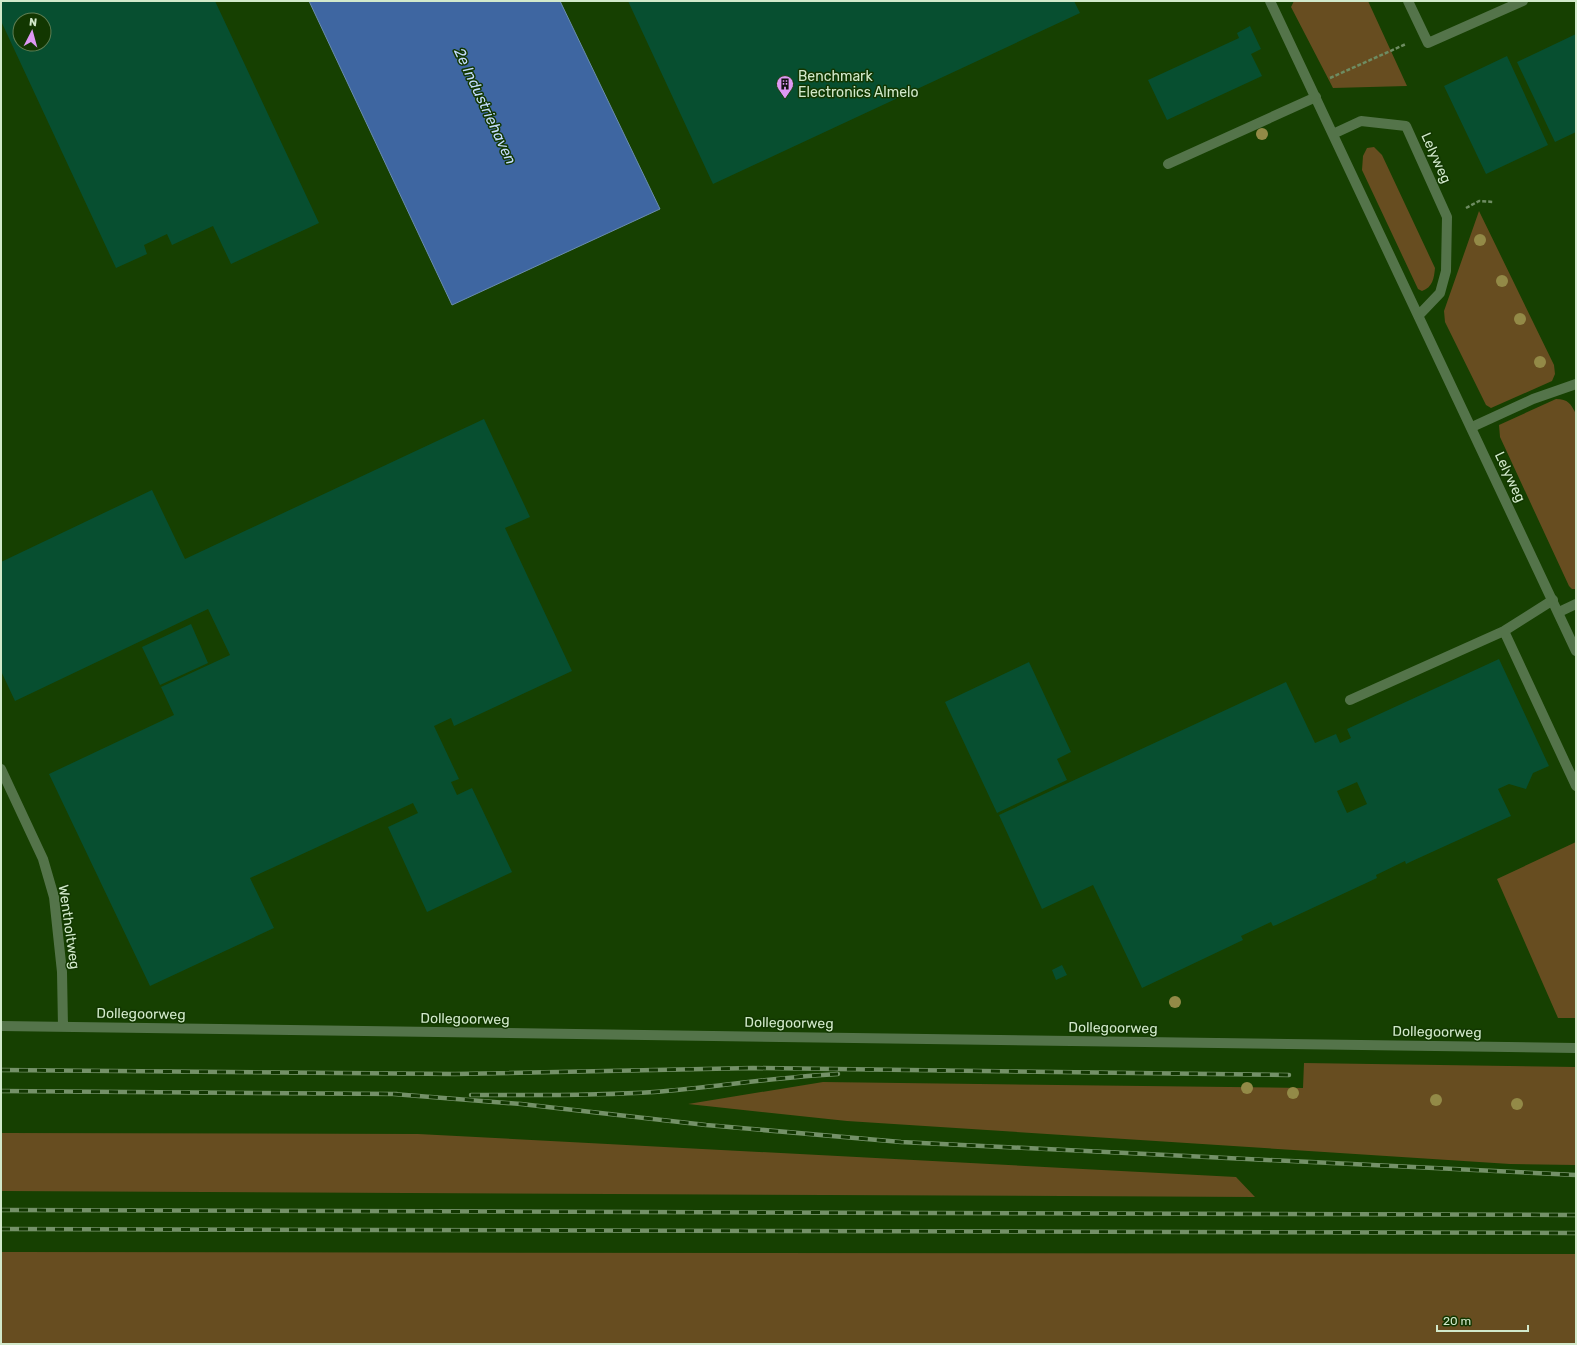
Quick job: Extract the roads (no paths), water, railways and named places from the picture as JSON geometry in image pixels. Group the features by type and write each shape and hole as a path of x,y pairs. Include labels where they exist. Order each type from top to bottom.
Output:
{"street":[{"name":"Lelyweg","path":"1270,1 1472,427 1576,651"},
{"path":"1408,1 1428,43 1523,1"},
{"path":"1168,164 1316,97"},
{"name":"Lelyweg","path":"1333,134 1361,121 1406,126 1448,217 1446,271 1440,293 1419,315"},
{"path":"1472,427 1534,399 1576,384"},
{"path":"1350,700 1504,631 1553,600"},
{"path":"1559,612 1576,604"},
{"path":"1504,631 1576,786"},
{"name":"Wentholtweg","path":"1,768 43,859 54,897 62,972 63,1027"},
{"name":"Dollegoorweg","path":"1,1026 1576,1048"}],"water":[{"name":"2e Industriehaven","path":"309,1 560,1 660,209 452,305"}],"railway":[{"path":"1,1070 455,1074 753,1068 1289,1075"},
{"path":"471,1095 585,1095 654,1092 792,1077 838,1074"},
{"path":"1,1091 397,1094"},
{"path":"393,1094 521,1104 706,1125 901,1142 1576,1175"},
{"path":"1,1210 1576,1215"},
{"path":"1,1229 1576,1233"}],"place":[{"name":"Benchmark Electronics Almelo","path":"785,99"}]}
